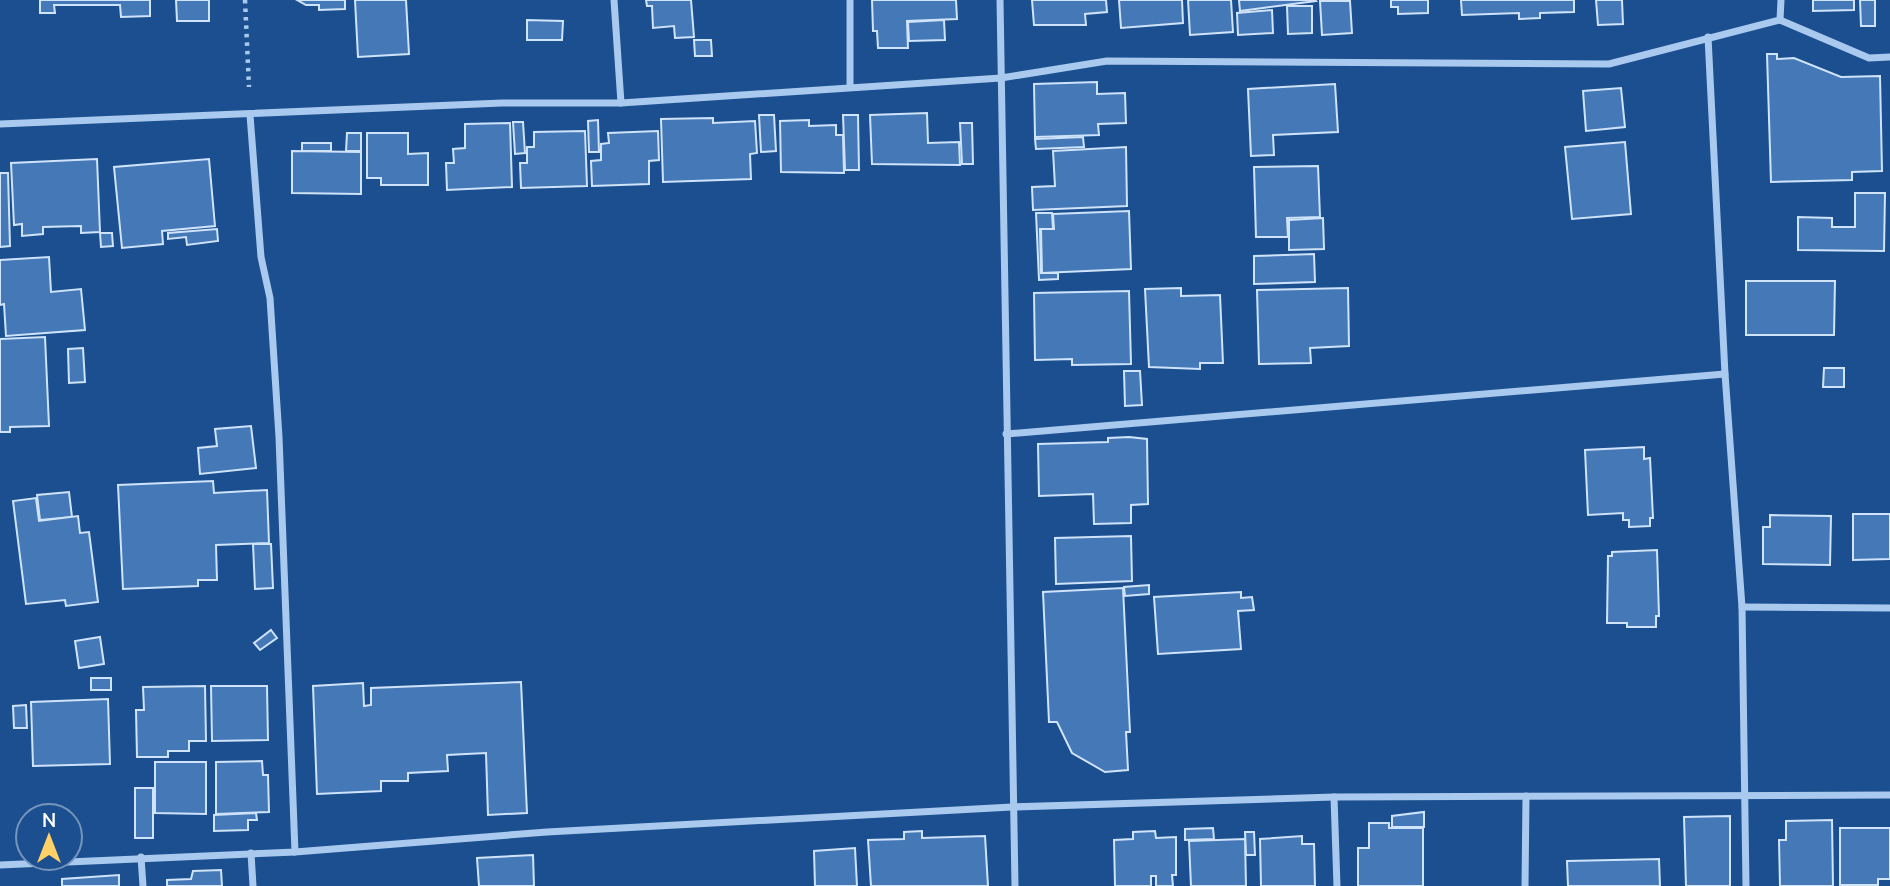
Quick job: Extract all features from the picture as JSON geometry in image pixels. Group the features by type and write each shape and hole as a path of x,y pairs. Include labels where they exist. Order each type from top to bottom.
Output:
{"street":[{"path":"614,0 621,103"},
{"path":"850,0 850,86"},
{"path":"1000,0 1015,886"},
{"path":"1780,20 1781,0"},
{"path":"0,124 250,116 502,103 621,103 1001,78 1107,61 1609,64 1780,20 1868,58 1890,57"},
{"path":"1708,37 1725,374 1742,607 1746,886"},
{"path":"250,116 261,257 270,298 279,437 295,852"},
{"path":"1006,434 1725,374"},
{"path":"1742,607 1890,608"},
{"path":"0,865 295,852 560,831 1012,807 1334,797 1890,795"},
{"path":"1525,886 1526,796"},
{"path":"1334,797 1337,886"},
{"path":"251,853 253,886"},
{"path":"141,857 143,886"}],"path":[{"path":"246,0 250,116"}],"building":[{"path":"40,0 150,0 150,16 121,17 120,5 54,5 55,13 40,13"},
{"path":"176,0 209,0 209,21 177,21"},
{"path":"297,0 345,0 345,9 319,10 319,5 306,5"},
{"path":"355,0 406,0 409,54 358,57"},
{"path":"646,0 691,0 694,37 675,38 674,26 653,28 652,6 647,6"},
{"path":"872,0 956,0 957,19 907,21 908,48 878,48 877,31 873,31"},
{"path":"1032,0 1106,0 1107,12 1085,14 1086,25 1034,25"},
{"path":"1119,0 1182,0 1183,23 1121,28"},
{"path":"1188,0 1231,0 1233,32 1190,35"},
{"path":"1239,0 1315,0 1316,1 1240,11"},
{"path":"1391,0 1428,0 1428,13 1398,14 1398,7 1391,7"},
{"path":"1461,0 1574,0 1574,12 1540,13 1540,18 1519,19 1519,13 1462,15"},
{"path":"1596,0 1622,0 1623,24 1598,25"},
{"path":"1813,0 1854,0 1854,10 1813,11"},
{"path":"1860,0 1875,0 1875,26 1861,26"},
{"path":"1320,1 1350,1 1352,33 1322,35"},
{"path":"1287,6 1312,6 1312,33 1288,34"},
{"path":"1272,10 1273,33 1238,35 1237,13"},
{"path":"527,20 563,21 562,40 527,40"},
{"path":"944,20 945,40 909,41 908,22"},
{"path":"694,40 711,40 712,56 695,56"},
{"path":"1767,54 1777,54 1777,59 1794,58 1841,77 1880,76 1882,171 1852,172 1852,180 1771,182"},
{"path":"1097,82 1097,94 1125,93 1126,123 1098,124 1099,135 1035,137 1034,84"},
{"path":"1335,84 1338,132 1273,135 1274,155 1251,156 1248,89"},
{"path":"1621,88 1625,127 1586,131 1583,91"},
{"path":"927,113 928,143 959,142 960,165 872,164 870,115"},
{"path":"759,115 774,115 776,151 761,152"},
{"path":"843,115 858,115 859,170 845,170"},
{"path":"713,118 713,123 755,121 757,153 750,154 751,179 663,182 661,119"},
{"path":"598,120 599,152 589,152 588,121"},
{"path":"809,120 809,126 836,125 836,135 843,135 844,173 781,172 780,121"},
{"path":"513,122 523,122 525,153 515,154"},
{"path":"510,123 512,187 447,190 446,163 454,163 453,149 465,148 465,124"},
{"path":"960,123 972,123 973,164 962,164"},
{"path":"585,131 587,186 521,188 520,163 527,163 527,147 534,147 534,132"},
{"path":"658,131 659,160 649,161 649,184 592,186 591,161 601,160 601,144 609,143 608,133"},
{"path":"347,133 361,133 361,151 346,151"},
{"path":"367,133 408,133 408,154 428,153 428,185 381,185 381,178 367,178"},
{"path":"1083,137 1084,147 1036,149 1035,139"},
{"path":"1625,142 1631,214 1572,219 1565,147"},
{"path":"302,143 331,143 331,151 302,151"},
{"path":"1126,147 1127,206 1033,210 1032,187 1055,186 1053,151"},
{"path":"292,151 361,152 361,194 292,193"},
{"path":"97,159 100,232 81,233 81,226 43,227 43,234 22,236 22,224 14,225 11,163"},
{"path":"209,159 215,226 162,231 163,244 122,248 114,167"},
{"path":"1318,166 1320,217 1287,218 1288,237 1256,237 1254,167"},
{"path":"0,173 8,173 10,246 0,247"},
{"path":"1855,193 1885,193 1884,251 1798,250 1798,217 1832,218 1832,227 1855,227"},
{"path":"1129,211 1131,269 1042,273 1041,229 1054,229 1053,214"},
{"path":"1036,213 1052,213 1053,229 1040,229 1041,273 1058,273 1058,279 1039,280"},
{"path":"1323,218 1324,249 1289,250 1289,220"},
{"path":"217,229 218,241 187,245 186,237 168,239 168,233"},
{"path":"100,233 112,233 113,246 101,247"},
{"path":"1314,254 1315,282 1254,284 1254,256"},
{"path":"49,257 51,292 81,289 85,330 6,336 4,304 0,305 0,260"},
{"path":"1746,281 1835,281 1834,335 1746,335"},
{"path":"1181,288 1181,296 1220,295 1223,363 1200,363 1200,369 1149,367 1145,289"},
{"path":"1348,288 1349,346 1310,348 1311,363 1259,364 1257,290"},
{"path":"1129,291 1131,364 1072,365 1072,359 1035,360 1034,293"},
{"path":"45,337 49,426 10,427 10,432 0,432 0,339"},
{"path":"83,348 85,382 69,383 68,349"},
{"path":"1824,368 1844,368 1844,387 1823,387"},
{"path":"1124,371 1140,371 1142,405 1125,406"},
{"path":"251,426 256,468 200,474 198,448 217,446 215,429"},
{"path":"1108,438 1147,439 1148,504 1131,505 1131,523 1094,524 1093,494 1039,496 1038,444 1108,442"},
{"path":"1644,447 1644,459 1650,458 1653,518 1650,518 1650,526 1629,527 1629,520 1623,520 1623,513 1588,515 1585,450"},
{"path":"213,481 214,493 267,490 269,543 216,545 217,580 198,580 198,586 123,589 118,485"},
{"path":"69,492 72,517 40,520 37,495"},
{"path":"36,498 39,521 78,516 80,533 89,532 98,602 66,606 65,600 26,604 13,501"},
{"path":"1853,514 1890,514 1890,559 1853,560"},
{"path":"1770,515 1831,516 1830,565 1763,564 1763,527 1770,527"},
{"path":"1131,536 1132,581 1056,584 1055,538"},
{"path":"253,544 271,544 273,588 255,589"},
{"path":"1657,550 1659,616 1656,616 1656,627 1627,627 1627,623 1607,623 1608,556 1612,556 1612,552"},
{"path":"1149,585 1149,594 1125,596 1124,587"},
{"path":"1123,588 1130,732 1126,732 1128,770 1105,772 1072,753 1057,722 1049,722 1043,592"},
{"path":"1241,592 1241,598 1252,597 1254,610 1238,611 1241,649 1158,654 1154,597"},
{"path":"271,630 277,638 260,650 254,643"},
{"path":"100,637 104,664 79,668 75,641"},
{"path":"91,678 111,678 111,690 91,690"},
{"path":"521,682 527,813 488,815 486,753 447,755 448,771 408,773 408,781 381,781 381,791 317,794 313,686 363,683 364,706 371,705 371,688"},
{"path":"205,686 206,741 189,741 189,751 168,751 168,757 137,757 136,710 144,710 143,687"},
{"path":"211,686 267,686 268,740 212,741"},
{"path":"108,699 110,764 33,766 31,702"},
{"path":"26,705 27,728 14,728 13,706"},
{"path":"262,761 263,775 268,775 269,812 216,814 216,762"},
{"path":"155,762 206,762 206,814 155,813"},
{"path":"135,788 153,788 153,838 135,838"},
{"path":"1424,812 1424,827 1392,827 1392,816"},
{"path":"256,813 257,820 248,820 248,830 214,831 214,815"},
{"path":"1730,816 1730,886 1686,886 1684,817"},
{"path":"1832,820 1833,886 1780,886 1779,840 1786,840 1786,821"},
{"path":"1369,823 1389,823 1389,828 1423,828 1423,886 1358,886 1358,848 1369,848"},
{"path":"1213,828 1214,839 1185,840 1185,829"},
{"path":"1840,828 1890,828 1890,879 1878,879 1878,885 1840,885"},
{"path":"922,831 922,838 985,836 988,886 871,886 868,840 904,839 904,832"},
{"path":"1155,831 1156,838 1176,837 1176,875 1172,875 1173,886 1156,886 1156,876 1151,876 1151,886 1115,886 1114,840 1133,839 1133,832"},
{"path":"1245,832 1254,832 1255,855 1246,855"},
{"path":"1302,836 1302,844 1314,844 1315,886 1261,886 1260,839"},
{"path":"1245,839 1246,886 1191,886 1189,841"},
{"path":"855,848 857,886 815,886 814,851"},
{"path":"533,855 534,886 479,886 477,858"},
{"path":"1659,859 1660,886 1568,886 1567,861"},
{"path":"221,870 222,886 167,886 167,880 191,879 193,871"},
{"path":"119,875 119,886 62,886 62,879"}]}
